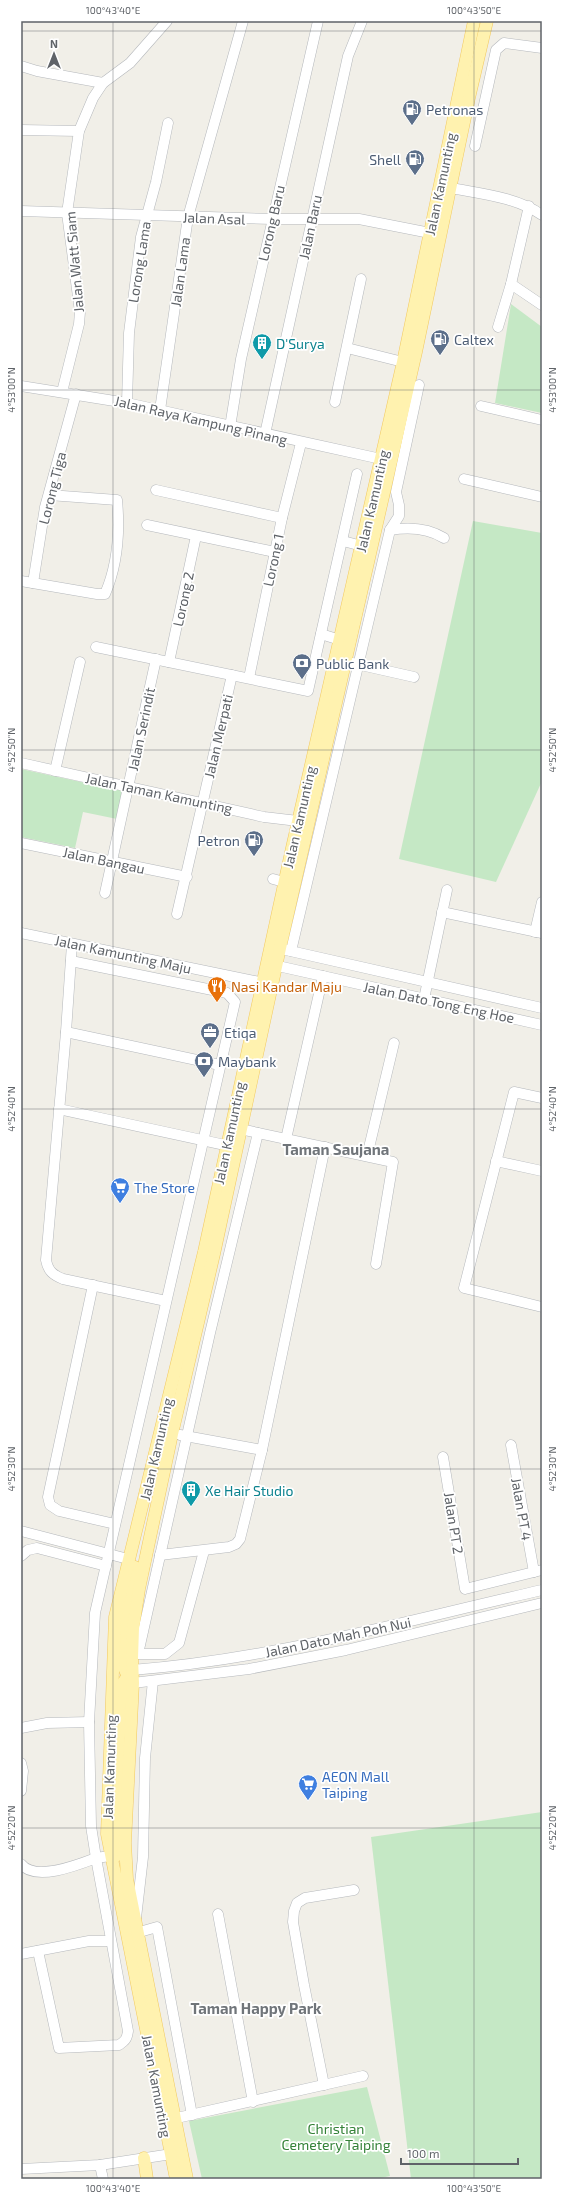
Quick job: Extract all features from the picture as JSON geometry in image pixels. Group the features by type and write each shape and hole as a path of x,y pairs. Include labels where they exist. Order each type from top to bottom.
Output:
{"main road":[{"name":"Jalan Kamunting","path":"280,948 279,880 298,821 362,546 403,362 474,21"},
{"name":"Jalan Kamunting","path":"176,2179 176,2153 127,1879 125,1843 133,1628 139,1589 172,1434 214,1254 240,1129 271,965 280,948 352,663 383,498 487,21"},
{"name":"Jalan Kamunting","path":"170,2120 110,1856 106,1814 114,1684 113,1630 118,1598 134,1540 204,1252 226,1145 268,984"},
{"path":"116,1880 119,1734 123,1683 131,1676 123,1658 124,1632 136,1556 134,1540"},
{"name":"Jalan Kamunting","path":"176,2153 187,2179"},
{"path":"144,2158 147,2179"}],"street":[{"name":"Jalan Watt Siam","path":"62,392 79,324 80,312 67,213 79,131 93,98 104,83 130,63 167,21"},
{"name":"Jalan Lama","path":"160,410 188,217 243,21"},
{"name":"Lorong Baru","path":"230,427 241,359 318,21"},
{"name":"Jalan Baru","path":"265,434 348,56 362,21"},
{"path":"475,146 489,75 498,46 512,43 542,48"},
{"path":"21,66 36,71 104,83"},
{"path":"475,71 489,75"},
{"name":"Lorong Lama","path":"127,403 129,333 141,237 156,182 168,123"},
{"path":"21,130 79,131"},
{"path":"451,188 494,196 529,206 542,215"},
{"path":"498,327 511,284 529,206"},
{"name":"Jalan Asal","path":"21,211 272,219 359,219 430,233"},
{"path":"335,402 361,280"},
{"path":"511,284 542,305"},
{"path":"347,348 403,362"},
{"path":"414,677 352,663 390,530 399,516 399,505 396,497 419,384"},
{"name":"Jalan Raya Kampung Pinang","path":"21,386 127,403 301,443 381,459"},
{"name":"Lorong Tiga","path":"33,583 49,495 76,394"},
{"path":"481,406 542,420"},
{"name":"Lorong 1","path":"249,678 282,518 301,443"},
{"path":"96,647 308,691 358,474"},
{"path":"464,479 542,497"},
{"path":"156,490 282,518"},
{"path":"21,581 97,594 105,594 115,564 118,541 117,500 49,495"},
{"path":"383,498 396,497"},
{"path":"147,524 196,536 275,552"},
{"path":"390,530 416,528 444,538"},
{"name":"Lorong 2","path":"169,662 196,536"},
{"path":"342,541 362,546"},
{"path":"321,634 340,640"},
{"name":"Jalan Serindit","path":"105,893 130,786 156,659"},
{"path":"55,771 80,662"},
{"name":"Jalan Merpati","path":"177,914 232,675"},
{"name":"Jalan Taman Kamunting","path":"21,763 203,802 264,817 298,821"},
{"name":"Jalan Bangau","path":"21,843 186,878"},
{"path":"424,999 447,890"},
{"path":"442,912 538,932 542,902"},
{"name":"Jalan Kamunting Maju","path":"21,933 268,984"},
{"path":"72,944 66,1032 46,1260 50,1272 63,1280 166,1301"},
{"path":"280,948 542,1008"},
{"path":"38,1951 59,2048 119,2045 127,2038 128,2031 91,1826 89,1722 95,1613 139,1425 202,1140 235,1002 227,992 71,961"},
{"name":"Jalan Dato Tong Eng Hoe","path":"271,965 542,1025"},
{"path":"286,1139 323,976"},
{"path":"66,1032 220,1065"},
{"path":"368,1156 394,1043"},
{"path":"542,1098 514,1092 464,1288 542,1307"},
{"path":"59,1109 226,1145"},
{"path":"240,1129 393,1162 376,1264"},
{"path":"204,1551 179,1643 165,1654 138,1654 186,1437 258,1133"},
{"path":"160,1555 229,1547 236,1544 240,1539 262,1450 325,1147"},
{"path":"496,1161 542,1171"},
{"path":"93,1285 48,1497 50,1505 59,1511 115,1524"},
{"path":"172,1434 262,1450"},
{"name":"Jalan PT 4","path":"511,1445 538,1571"},
{"name":"Jalan PT 2","path":"443,1457 465,1589 538,1571"},
{"path":"21,1531 128,1559"},
{"path":"23,1551 43,1549 106,1566"},
{"name":"Jalan Dato Mah Poh Nui","path":"131,1676 246,1657 351,1636 542,1590"},
{"name":"Jalan Dato Mah Poh Nui","path":"131,1676 153,1681 241,1670 346,1650 542,1603"},
{"path":"153,1681 145,1758 143,1857 135,1929 157,1927 192,2115"},
{"path":"21,1728 47,1723 89,1722"},
{"path":"21,1763 23,1771 21,1791"},
{"path":"21,1864 31,1871 39,1872 76,1866 96,1858 110,1856"},
{"path":"324,2086 302,1978 293,1922 294,1910 297,1903 305,1898 354,1890"},
{"path":"218,1914 253,2102"},
{"path":"21,1954 89,1941 111,1941"},
{"path":"170,2120 363,2076"},
{"path":"30,2179 24,2169 100,2165 176,2153"},
{"path":"100,2165 103,2179"}],"green space":[{"path":"511,304 542,327 542,413 495,403"},
{"path":"473,521 542,533 542,781 496,882 399,859"},
{"path":"21,769 123,791 117,819 83,812 75,848 21,837"},
{"path":"542,1812 542,2179 411,2179 371,1837"},
{"name":"Christian Cemetery Taiping","path":"367,2087 390,2176 376,2179 202,2179 189,2121"}],"place":[{"name":"Petronas","path":"412,126"},
{"name":"Shell","path":"415,176"},
{"name":"Caltex","path":"440,356"},
{"name":"D'Surya","path":"262,360"},
{"name":"Public Bank","path":"302,680"},
{"name":"Petron","path":"254,857"},
{"name":"Nasi Kandar Maju","path":"217,1003"},
{"name":"Etiqa","path":"210,1049"},
{"name":"Maybank","path":"204,1078"},
{"name":"The Store","path":"120,1204"},
{"name":"Xe Hair Studio","path":"191,1507"},
{"name":"AEON Mall Taiping","path":"308,1801"}],"district":[{"name":"Taman Saujana","path":"336,1149"},
{"name":"Taman Happy Park","path":"256,2008"}]}
